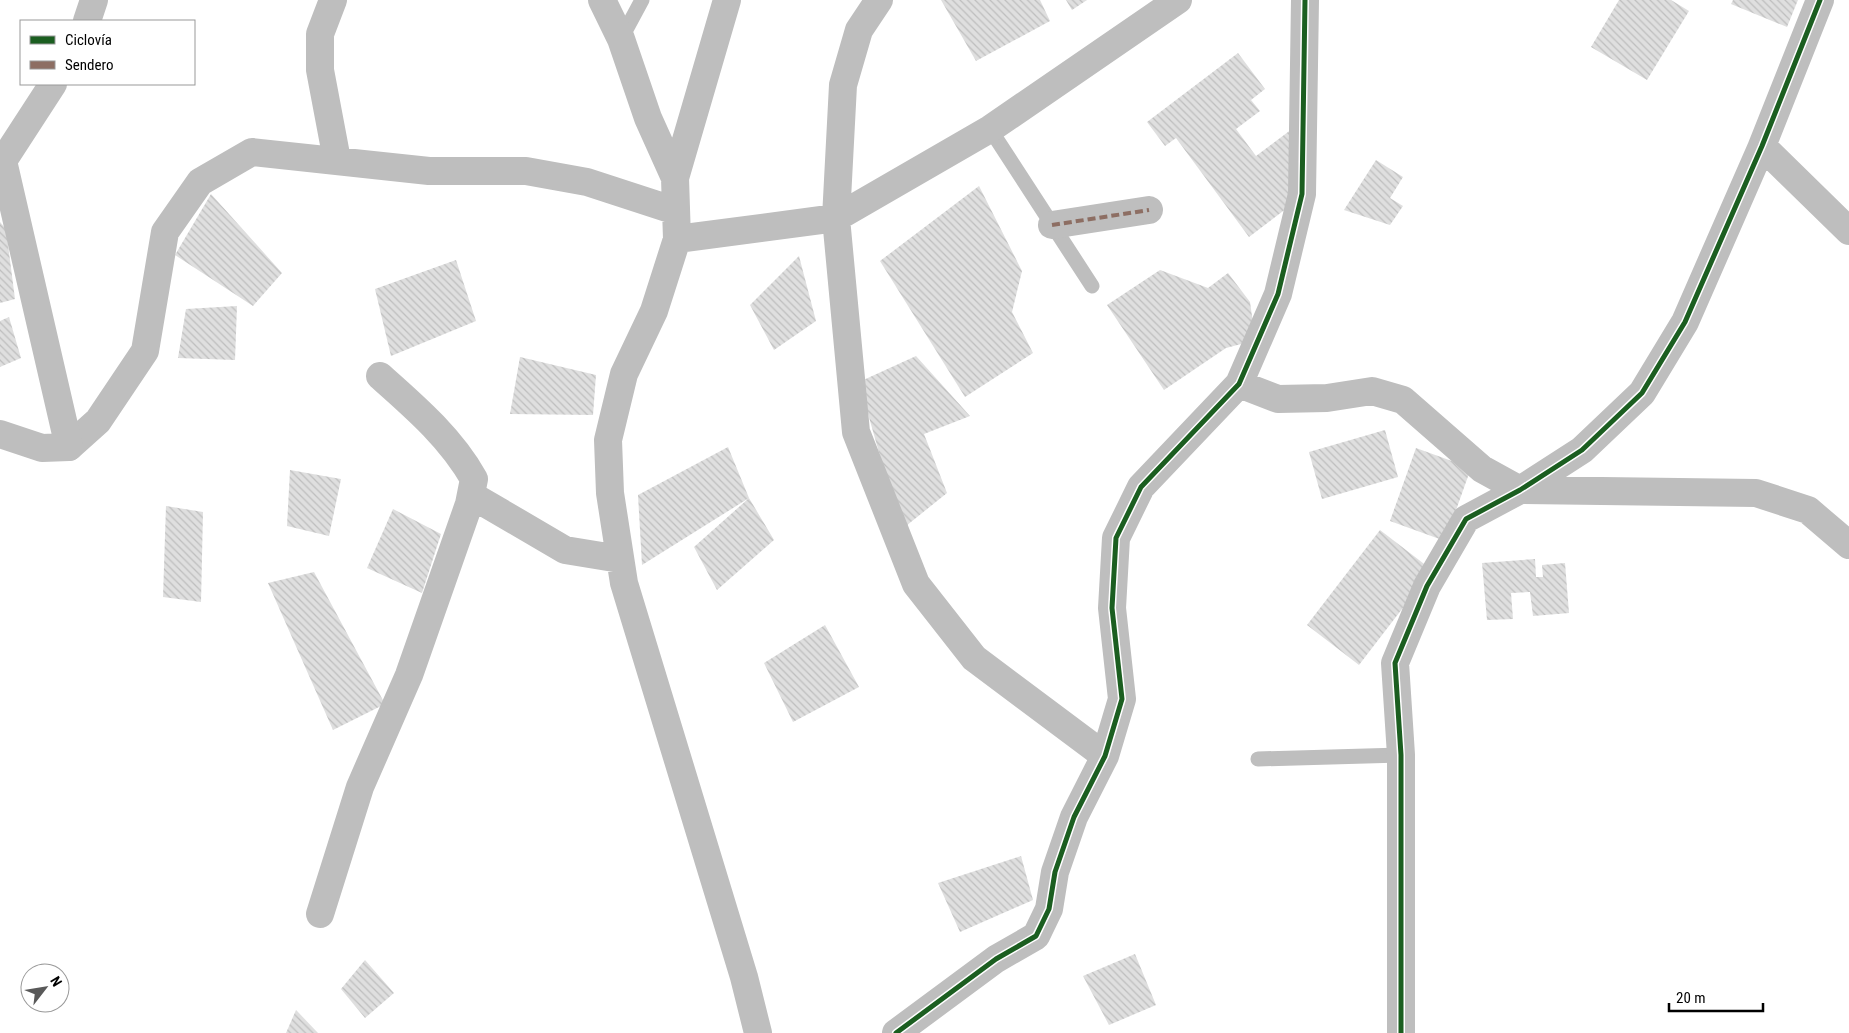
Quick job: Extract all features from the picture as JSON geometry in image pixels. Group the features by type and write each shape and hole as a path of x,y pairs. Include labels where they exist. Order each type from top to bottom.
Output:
{"street":[{"path":"87,20 94,0"},
{"path":"333,0 320,34 320,70 336,160"},
{"path":"602,0 622,39 648,118 675,178"},
{"path":"727,0 675,178 678,239 654,311 624,374 608,440 610,493 624,583 744,977 758,1033"},
{"path":"878,0 860,30 843,85 836,218 856,432 916,584 974,658 1105,756"},
{"path":"678,239 836,218 990,130 1178,0"},
{"path":"896,1033 996,959 1036,936 1049,909 1055,872 1074,817 1105,756 1122,699 1112,608 1116,538 1140,487 1239,384 1278,294 1302,194 1304,0"},
{"path":"1401,1033 1402,755 1394,663 1427,586 1466,519 1520,490 1582,450 1642,393 1685,322 1762,146 1820,0"},
{"path":"52,85 1,160 69,447"},
{"path":"1762,146 1849,230"},
{"path":"0,434 42,448 69,447 98,421 145,351 165,232 200,182 252,152 429,171 526,170 587,182 676,211"},
{"path":"1052,225 1149,210"},
{"path":"320,914 360,787 410,675 471,495 474,479 466,465 422,412 380,376"},
{"path":"1239,384 1278,399 1327,398 1372,391 1403,400 1482,469 1520,490 1756,493 1808,510 1849,545"},
{"path":"471,495 564,550 620,559"}],"lane":[{"path":"622,39 642,0"},
{"path":"990,130 1092,286"},
{"path":"1258,759 1402,755"}],"building":[{"path":"941,0 1040,0 1050,21 976,61"},
{"path":"1066,0 1087,0 1072,10"},
{"path":"1619,0 1671,0 1689,11 1647,80 1591,47"},
{"path":"1733,0 1798,0 1787,27 1731,4"},
{"path":"1238,53 1265,89 1251,100 1260,111 1236,129 1256,156 1292,129 1291,205 1249,237 1176,138 1165,146 1147,122"},
{"path":"1376,160 1403,177 1390,198 1403,206 1390,225 1344,210"},
{"path":"979,186 1022,271 1012,312 1033,353 965,397 880,261"},
{"path":"211,194 282,273 253,306 175,255"},
{"path":"0,222 6,229 15,299 0,303"},
{"path":"799,256 816,321 774,350 750,305"},
{"path":"456,260 476,321 391,356 375,289"},
{"path":"1160,270 1208,288 1228,273 1250,302 1253,323 1245,343 1226,348 1164,390 1107,305"},
{"path":"237,306 235,360 178,358 186,309"},
{"path":"9,317 21,358 0,367 0,321"},
{"path":"916,356 970,416 924,434 947,493 901,530 859,382"},
{"path":"520,357 596,375 593,415 510,414"},
{"path":"1385,430 1398,477 1322,499 1309,452"},
{"path":"728,447 749,498 642,565 638,495"},
{"path":"1416,448 1471,468 1445,541 1390,521"},
{"path":"290,470 341,479 329,536 287,526"},
{"path":"749,498 774,540 717,590 694,547"},
{"path":"166,506 203,512 201,602 163,597"},
{"path":"393,509 441,534 422,593 367,568"},
{"path":"1380,530 1432,570 1359,665 1307,625"},
{"path":"1535,559 1536,577 1543,577 1542,565 1565,563 1569,613 1533,616 1530,592 1511,593 1513,619 1487,620 1482,563"},
{"path":"314,572 385,704 333,730 268,583"},
{"path":"825,625 859,687 793,722 764,663"},
{"path":"1021,856 1033,900 960,932 938,883"},
{"path":"1135,954 1156,1005 1109,1025 1083,976"},
{"path":"365,960 394,993 365,1018 341,989"},
{"path":"296,1010 318,1033 286,1033"}],"marked path":[{"path":"1052,225 1149,210"}],"cycle path":[{"path":"896,1033 996,959 1036,936 1049,909 1055,872 1074,817 1105,756 1122,699 1112,608 1116,538 1141,487 1239,384 1278,294 1302,194 1305,0"},
{"path":"1401,1033 1401,755 1395,663 1427,586 1466,519 1520,490 1582,450 1642,393 1685,322 1762,146 1820,0"}]}
